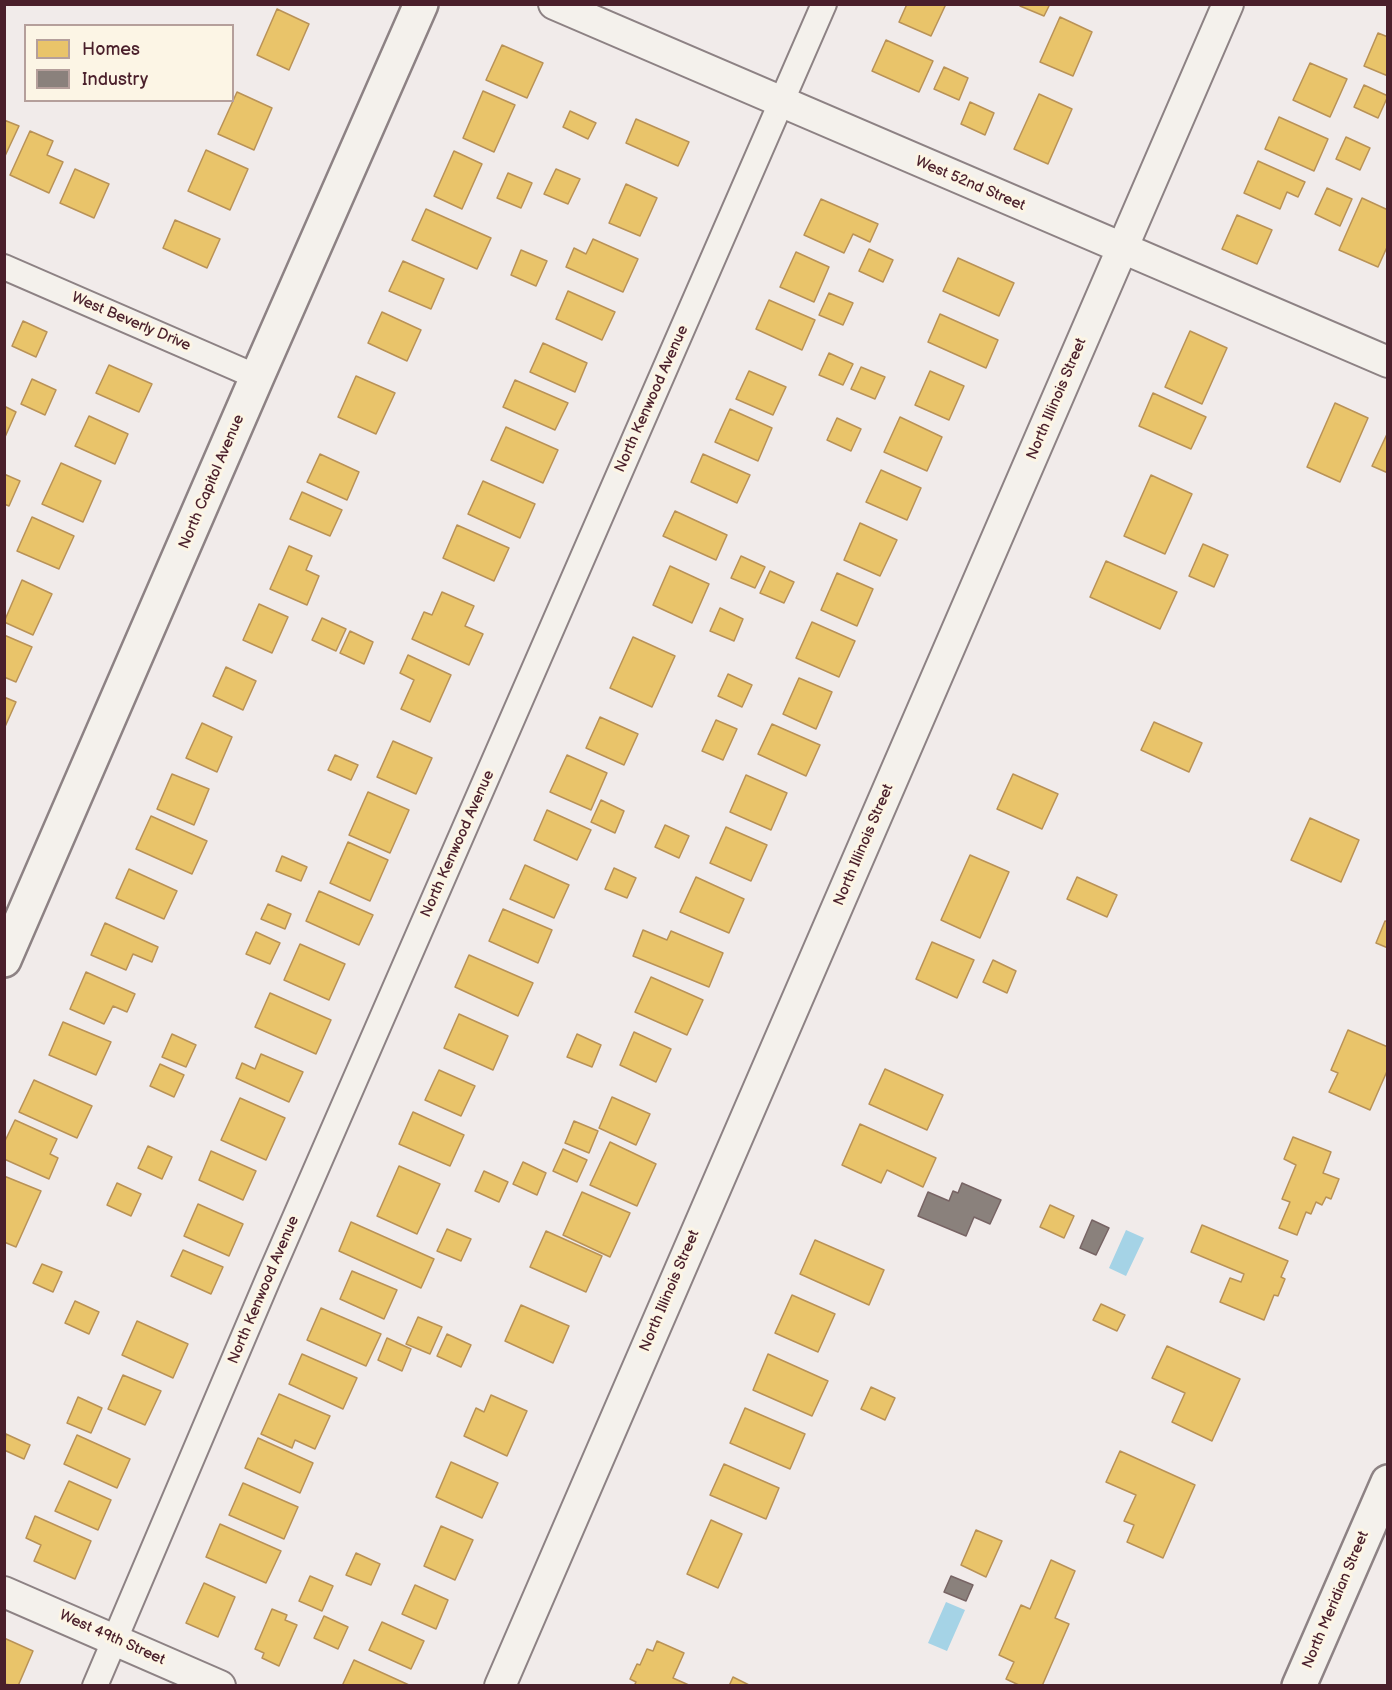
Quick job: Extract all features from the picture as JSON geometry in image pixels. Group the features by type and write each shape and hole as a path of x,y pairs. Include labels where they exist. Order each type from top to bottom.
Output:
{"main road":[{"name":"North Capitol Avenue","path":"4,960 256,376 421,4"},
{"name":"North Meridian Street","path":"1299,1686 1388,1482"}],"street":[{"name":"West 52nd Street","path":"554,4 1388,362"},
{"name":"North Kenwood Avenue","path":"95,1686 284,1245 824,4"},
{"name":"North Illinois Street","path":"500,1686 1228,4"},
{"name":"West Beverly Drive","path":"4,267 256,376"},
{"name":"West 49th Street","path":"4,1592 220,1686"}],"water":[{"path":"1126,1230 1144,1238 1126,1276 1109,1268"},
{"path":"946,1602 965,1610 947,1651 928,1643"}],"building: Homes":[{"path":"907,4 946,4 931,36 899,22"},
{"path":"1021,4 1050,4 1044,16 1020,6"},
{"path":"277,9 309,24 289,70 257,55"},
{"path":"1060,17 1092,32 1073,76 1040,62"},
{"path":"1378,33 1388,37 1388,76 1364,66"},
{"path":"886,40 933,61 919,92 872,71"},
{"path":"502,45 543,63 527,98 486,80"},
{"path":"1310,63 1347,79 1330,117 1293,100"},
{"path":"944,67 968,78 959,100 934,89"},
{"path":"1364,85 1388,96 1378,118 1354,107"},
{"path":"483,91 515,105 494,152 463,138"},
{"path":"237,92 272,108 254,150 218,134"},
{"path":"1039,94 1072,109 1048,164 1014,149"},
{"path":"970,102 994,113 985,135 961,124"},
{"path":"570,111 596,123 588,139 563,127"},
{"path":"1279,117 1328,139 1314,171 1265,149"},
{"path":"636,119 689,142 678,166 626,143"},
{"path":"4,120 19,126 5,156 4,156"},
{"path":"30,131 53,141 47,155 63,162 49,193 10,175"},
{"path":"1346,137 1370,148 1360,170 1336,159"},
{"path":"206,150 248,169 230,210 188,191"},
{"path":"454,151 482,164 462,209 434,196"},
{"path":"1258,161 1305,182 1298,197 1287,192 1280,209 1244,193"},
{"path":"75,169 109,184 94,218 60,203"},
{"path":"556,169 580,179 568,204 544,194"},
{"path":"508,173 532,183 521,208 497,198"},
{"path":"626,184 657,198 640,236 609,223"},
{"path":"1327,188 1352,199 1340,226 1315,214"},
{"path":"1362,198 1388,210 1388,245 1378,267 1339,250"},
{"path":"821,199 878,224 870,242 853,234 844,253 804,235"},
{"path":"426,209 491,238 477,269 412,240"},
{"path":"1237,215 1272,230 1257,264 1222,249"},
{"path":"175,220 220,239 207,268 163,248"},
{"path":"593,239 638,259 623,292 566,267 574,248 586,254"},
{"path":"869,249 893,260 883,282 859,271"},
{"path":"521,250 547,261 536,286 511,275"},
{"path":"796,252 829,267 814,302 780,287"},
{"path":"958,258 1014,283 999,316 943,291"},
{"path":"403,261 444,279 431,309 389,291"},
{"path":"568,291 615,312 602,340 556,319"},
{"path":"829,293 853,303 843,325 819,315"},
{"path":"769,300 815,320 802,350 756,329"},
{"path":"382,312 421,330 407,361 368,343"},
{"path":"940,314 998,340 986,368 928,342"},
{"path":"23,321 47,332 36,357 12,346"},
{"path":"1190,331 1227,348 1202,404 1165,387"},
{"path":"543,343 587,363 575,392 530,372"},
{"path":"829,353 853,364 843,385 819,375"},
{"path":"109,365 152,384 139,412 96,393"},
{"path":"861,367 885,377 875,399 851,389"},
{"path":"749,371 786,387 773,415 736,399"},
{"path":"930,371 964,386 949,420 915,405"},
{"path":"356,376 395,393 376,434 338,417"},
{"path":"32,379 56,390 45,415 21,404"},
{"path":"515,380 568,403 555,430 503,407"},
{"path":"1153,393 1206,417 1191,449 1139,426"},
{"path":"1335,403 1368,418 1340,482 1307,467"},
{"path":"4,406 16,412 5,437 4,436"},
{"path":"730,409 772,428 758,461 715,442"},
{"path":"89,416 128,434 115,464 75,446"},
{"path":"900,417 942,437 927,471 884,452"},
{"path":"837,418 861,429 851,451 827,440"},
{"path":"506,427 558,450 543,483 491,460"},
{"path":"1388,432 1388,473 1372,466"},
{"path":"320,454 359,472 347,500 307,482"},
{"path":"703,454 750,475 737,503 691,482"},
{"path":"61,463 101,481 83,522 42,504"},
{"path":"881,470 921,488 907,520 866,502"},
{"path":"4,474 20,481 9,506 4,504"},
{"path":"1151,475 1192,494 1165,554 1124,536"},
{"path":"483,481 535,504 520,538 468,514"},
{"path":"302,492 342,510 330,536 290,519"},
{"path":"675,511 727,535 716,560 663,536"},
{"path":"32,517 74,536 59,569 17,551"},
{"path":"860,523 897,540 880,576 844,560"},
{"path":"457,525 509,548 494,581 443,558"},
{"path":"1203,544 1228,555 1214,587 1189,576"},
{"path":"289,546 312,556 306,570 319,576 307,605 270,589"},
{"path":"741,556 765,567 755,588 731,578"},
{"path":"1106,561 1177,592 1160,629 1090,597"},
{"path":"670,566 709,584 692,623 653,605"},
{"path":"770,571 794,582 784,603 760,593"},
{"path":"837,573 873,589 857,626 821,610"},
{"path":"22,580 52,594 33,635 4,622"},
{"path":"442,592 474,606 465,626 483,634 469,665 412,639 424,612 432,615"},
{"path":"259,604 288,617 272,653 243,640"},
{"path":"720,608 743,619 734,641 710,631"},
{"path":"322,618 346,629 336,651 312,640"},
{"path":"812,622 855,641 839,677 796,658"},
{"path":"350,631 373,642 364,664 340,653"},
{"path":"4,635 32,647 16,682 4,677"},
{"path":"633,637 675,656 652,707 610,688"},
{"path":"408,655 451,675 430,722 401,709 414,680 400,673"},
{"path":"226,667 256,681 243,710 213,696"},
{"path":"728,674 752,685 742,707 718,696"},
{"path":"799,678 832,692 816,729 783,714"},
{"path":"4,697 16,702 4,729"},
{"path":"600,717 638,734 624,765 586,748"},
{"path":"716,720 737,729 723,760 702,751"},
{"path":"1154,722 1202,743 1189,772 1141,750"},
{"path":"202,723 232,737 217,772 186,758"},
{"path":"772,724 820,745 806,776 758,754"},
{"path":"393,741 432,758 416,794 377,777"},
{"path":"335,755 358,765 351,780 328,770"},
{"path":"567,755 607,773 591,810 550,792"},
{"path":"172,774 209,789 194,825 157,809"},
{"path":"1013,774 1058,794 1042,829 997,809"},
{"path":"746,775 787,793 771,830 730,812"},
{"path":"368,792 409,810 390,853 349,835"},
{"path":"601,800 624,811 615,833 591,822"},
{"path":"547,810 591,830 577,860 534,840"},
{"path":"151,816 207,841 192,874 136,849"},
{"path":"1310,818 1359,840 1341,882 1291,860"},
{"path":"665,825 689,836 679,858 655,847"},
{"path":"726,827 767,845 751,881 710,863"},
{"path":"348,842 388,860 370,901 330,883"},
{"path":"970,855 1009,872 980,938 941,920"},
{"path":"282,856 307,867 301,881 276,871"},
{"path":"525,865 569,885 554,918 510,899"},
{"path":"614,868 636,878 627,898 605,889"},
{"path":"129,869 177,891 164,919 116,898"},
{"path":"696,877 744,899 729,933 680,912"},
{"path":"1077,877 1117,895 1107,917 1067,899"},
{"path":"319,891 373,915 359,945 306,921"},
{"path":"268,904 291,914 285,929 261,919"},
{"path":"503,909 552,930 538,963 489,941"},
{"path":"1385,921 1388,922 1388,948 1376,943"},
{"path":"105,923 158,947 152,962 133,954 126,970 91,955"},
{"path":"643,930 667,940 671,931 723,953 709,987 633,956"},
{"path":"256,932 280,943 270,964 246,954"},
{"path":"932,942 974,960 957,998 916,979"},
{"path":"300,944 345,964 329,1000 284,980"},
{"path":"469,955 533,983 518,1016 455,987"},
{"path":"993,960 1016,971 1007,993 983,982"},
{"path":"86,972 135,994 127,1012 113,1006 104,1024 70,1009"},
{"path":"651,977 703,1000 687,1035 635,1012"},
{"path":"270,993 331,1020 316,1054 255,1027"},
{"path":"459,1014 508,1036 493,1070 444,1048"},
{"path":"63,1022 111,1042 96,1075 49,1055"},
{"path":"1348,1030 1388,1047 1388,1069 1370,1110 1329,1092 1338,1073 1331,1070"},
{"path":"634,1032 671,1049 656,1082 620,1065"},
{"path":"172,1034 196,1045 186,1067 162,1057"},
{"path":"577,1034 601,1045 592,1067 567,1057"},
{"path":"261,1054 303,1072 289,1102 236,1078 242,1063 255,1069"},
{"path":"160,1064 184,1075 174,1097 150,1086"},
{"path":"885,1069 943,1095 927,1130 869,1104"},
{"path":"439,1070 475,1086 461,1116 425,1100"},
{"path":"34,1080 92,1106 77,1138 19,1112"},
{"path":"612,1097 650,1114 636,1145 599,1128"},
{"path":"240,1098 285,1118 266,1160 221,1140"},
{"path":"413,1112 464,1135 450,1166 399,1144"},
{"path":"15,1120 57,1139 50,1154 58,1158 49,1179 4,1159 4,1143"},
{"path":"574,1121 598,1131 589,1153 565,1143"},
{"path":"860,1124 936,1158 923,1187 887,1170 881,1183 842,1165"},
{"path":"1293,1137 1331,1152 1323,1173 1339,1179 1331,1199 1326,1197 1322,1205 1316,1202 1311,1214 1306,1212 1297,1235 1279,1228 1290,1202 1282,1199 1296,1165 1284,1159"},
{"path":"610,1142 656,1164 637,1206 590,1185"},
{"path":"148,1146 172,1157 162,1179 138,1168"},
{"path":"563,1149 587,1160 577,1182 553,1171"},
{"path":"211,1151 256,1171 243,1200 199,1180"},
{"path":"523,1162 546,1173 537,1195 513,1184"},
{"path":"399,1166 440,1184 417,1234 377,1216"},
{"path":"484,1171 508,1182 499,1202 475,1191"},
{"path":"4,1176 41,1191 16,1247 4,1242"},
{"path":"117,1183 141,1194 131,1216 107,1205"},
{"path":"582,1192 630,1213 610,1257 563,1235"},
{"path":"198,1204 243,1224 229,1256 184,1236"},
{"path":"1050,1205 1074,1216 1064,1238 1040,1227"},
{"path":"351,1222 434,1259 421,1288 339,1251"},
{"path":"1202,1225 1288,1261 1281,1277 1285,1279 1278,1296 1274,1295 1264,1320 1220,1302 1230,1278 1241,1282 1244,1274 1191,1252"},
{"path":"447,1229 471,1239 461,1261 437,1251"},
{"path":"546,1231 602,1256 586,1292 530,1267"},
{"path":"815,1240 884,1270 869,1305 800,1274"},
{"path":"183,1250 223,1267 211,1294 171,1276"},
{"path":"42,1264 62,1272 53,1292 33,1283"},
{"path":"352,1271 397,1290 384,1319 340,1299"},
{"path":"792,1295 835,1314 818,1352 775,1333"},
{"path":"75,1301 99,1312 89,1334 65,1323"},
{"path":"1101,1304 1125,1315 1117,1331 1093,1320"},
{"path":"521,1305 569,1326 553,1363 505,1341"},
{"path":"321,1308 381,1334 366,1366 307,1340"},
{"path":"418,1317 442,1327 430,1354 406,1344"},
{"path":"137,1321 188,1344 173,1378 122,1355"},
{"path":"447,1334 471,1345 461,1367 437,1356"},
{"path":"387,1338 411,1349 402,1371 378,1360"},
{"path":"1167,1346 1240,1379 1212,1441 1172,1422 1185,1393 1152,1378"},
{"path":"302,1354 357,1378 343,1409 289,1384"},
{"path":"768,1354 828,1381 812,1416 753,1390"},
{"path":"123,1375 161,1391 145,1425 108,1409"},
{"path":"871,1387 895,1398 885,1420 861,1409"},
{"path":"279,1394 330,1416 315,1449 295,1440 292,1448 261,1434"},
{"path":"491,1395 527,1411 507,1456 464,1436 476,1408 484,1412"},
{"path":"78,1397 102,1408 91,1433 67,1423"},
{"path":"745,1408 805,1434 790,1469 730,1443"},
{"path":"6,1434 30,1445 24,1459 4,1450"},
{"path":"77,1435 130,1459 117,1488 64,1464"},
{"path":"258,1438 313,1463 300,1493 245,1468"},
{"path":"1120,1451 1195,1485 1163,1558 1127,1542 1134,1525 1124,1521 1136,1495 1106,1482"},
{"path":"451,1462 498,1483 482,1518 436,1497"},
{"path":"724,1464 779,1488 766,1519 710,1495"},
{"path":"69,1481 111,1500 98,1530 55,1511"},
{"path":"243,1483 298,1507 284,1539 229,1515"},
{"path":"35,1516 91,1541 75,1579 34,1561 41,1545 26,1538"},
{"path":"711,1520 742,1534 718,1588 687,1574"},
{"path":"220,1524 281,1551 266,1583 206,1557"},
{"path":"441,1526 473,1540 455,1580 424,1566"},
{"path":"976,1530 1002,1541 986,1577 961,1565"},
{"path":"356,1553 380,1564 371,1585 346,1575"},
{"path":"1051,1560 1075,1571 1055,1618 1069,1624 1042,1686 1021,1686 1006,1679 1014,1662 999,1655 1021,1605 1030,1609"},
{"path":"310,1576 333,1586 322,1611 299,1601"},
{"path":"204,1583 235,1597 218,1637 186,1623"},
{"path":"415,1585 448,1600 436,1629 402,1614"},
{"path":"272,1609 287,1615 285,1620 297,1625 279,1666 262,1658 264,1653 255,1649"},
{"path":"324,1616 348,1627 338,1649 314,1638"},
{"path":"382,1622 424,1641 411,1669 369,1650"},
{"path":"4,1638 33,1651 18,1686 4,1684"},
{"path":"657,1641 684,1653 673,1678 691,1686 634,1686 636,1682 630,1679 637,1664 640,1665 647,1649 653,1651"},
{"path":"354,1660 409,1685 409,1686 342,1686"},
{"path":"733,1677 751,1686 729,1686"}],"building: Industry":[{"path":"962,1183 1001,1200 990,1224 974,1217 966,1236 918,1216 928,1192 949,1201 953,1191 958,1193"},
{"path":"1092,1220 1109,1228 1096,1255 1080,1248"},
{"path":"951,1576 973,1585 966,1601 944,1592"}]}
